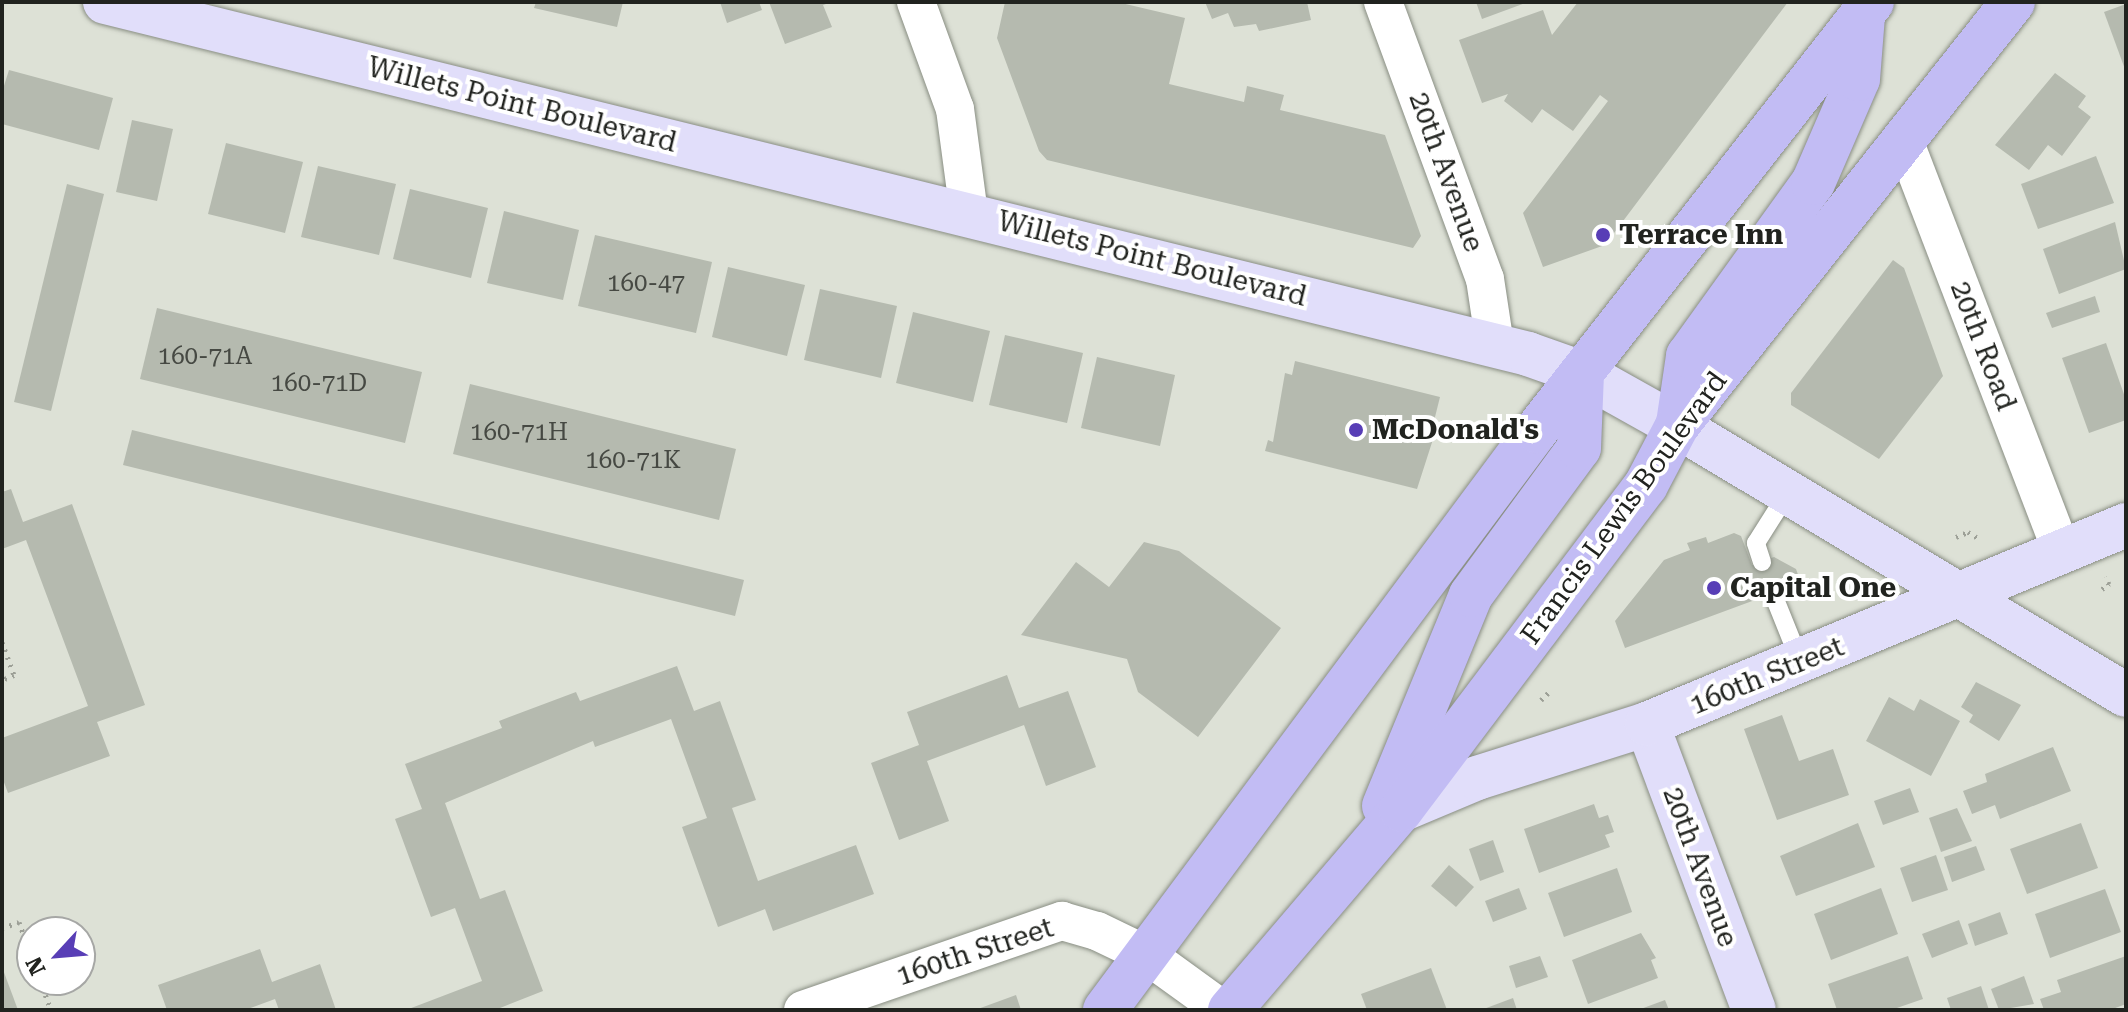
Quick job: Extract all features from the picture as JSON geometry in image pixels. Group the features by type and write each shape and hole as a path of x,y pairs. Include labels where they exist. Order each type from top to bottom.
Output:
{"main road":[{"name":"Francis Lewis Boulevard","path":"1230,1010 1367,845 1401,810 1646,485 1677,426 1905,143 2013,2"},
{"path":"1105,1010 1582,373 1864,6"},
{"path":"1677,426 1688,356 1813,183 1858,79 1864,6"},
{"path":"1367,845 1471,595 1579,448 1582,373"},
{"path":"1147,955 1148,1010"}],"street":[{"name":"Willets Point Boulevard","path":"105,2 1495,345 1582,373 1677,426 2126,695"},
{"path":"916,2 955,109 969,214"},
{"name":"20th Avenue","path":"1383,2 1485,279 1495,345"},
{"name":"20th Road","path":"1905,143 2061,549"},
{"name":"160th Street","path":"1401,810 1477,778 1647,724 1801,664 2061,549 2126,525"},
{"name":"20th Avenue","path":"1647,724 1754,1010"},
{"name":"160th Street","path":"811,1009 1062,921 1097,931 1147,955 1223,1010"}],"lane":[{"path":"1762,562 1756,543 1787,494"},
{"path":"1773,594 1801,664"}],"path":[{"path":"1956,537 1968,532 1981,540"},
{"path":"2102,589 2109,584 2105,577"},
{"path":"1828,585 1843,584"},
{"path":"2,642 14,675 2,680"},
{"path":"1541,700 1552,689"}],"building":[{"path":"536,2 623,2 617,27 534,8"},
{"path":"720,2 759,2 762,10 727,23"},
{"path":"769,2 832,2 823,5 832,27 785,44"},
{"path":"1005,2 1117,2 1185,18 1169,84 1244,102 1247,86 1284,95 1280,110 1385,135 1421,236 1413,248 1047,160 1039,151 997,38"},
{"path":"1205,2 1307,2 1311,20 1259,31 1256,24 1234,27 1228,13 1212,19"},
{"path":"1476,2 1528,2 1482,19"},
{"path":"1578,2 1788,2 1605,245 1543,267 1523,213 1608,101 1600,95 1573,131 1542,109 1532,123 1504,101 1508,94 1482,103 1459,40 1543,10 1552,35"},
{"path":"2126,4 2126,72 2104,12"},
{"path":"9,70 113,98 99,150 2,124 2,92"},
{"path":"2055,73 2086,96 2078,107 2091,117 2062,156 2048,145 2029,170 1995,145"},
{"path":"132,120 173,129 157,201 116,192"},
{"path":"226,143 303,162 285,233 208,214"},
{"path":"2096,156 2114,203 2038,229 2021,184"},
{"path":"318,166 396,184 379,255 301,237"},
{"path":"67,184 104,194 51,411 14,402"},
{"path":"410,189 488,208 471,278 393,259"},
{"path":"504,211 579,230 563,300 487,283"},
{"path":"2115,222 2126,269 2059,294 2043,249"},
{"path":"595,235 712,262 696,333 578,306"},
{"path":"1893,260 1904,268 1943,376 1879,459 1791,405 1791,393"},
{"path":"728,267 805,285 787,356 712,337"},
{"path":"820,289 897,306 881,378 804,360"},
{"path":"2095,296 2100,312 2052,328 2046,313"},
{"path":"157,308 422,372 405,443 140,379"},
{"path":"913,312 990,331 973,402 896,383"},
{"path":"1005,335 1083,353 1067,423 989,405"},
{"path":"2106,343 2126,400 2126,420 2089,433 2062,358"},
{"path":"1097,357 1175,375 1160,446 1081,428"},
{"path":"1295,361 1440,397 1432,429 1436,430 1417,489 1265,451 1268,440 1273,442 1285,373 1292,375"},
{"path":"470,384 736,449 719,520 453,454"},
{"path":"132,430 744,580 735,616 123,465"},
{"path":"11,489 23,522 72,504 145,705 97,722 110,756 8,793 2,777 2,738 88,706 26,540 2,549 2,492"},
{"name":"Capital One","path":"1734,533 1741,536 1752,565 1774,557 1796,569 1801,583 1625,648 1615,621 1664,560 1690,550 1687,543 1706,537 1708,543"},
{"path":"1144,542 1179,551 1281,628 1198,737 1138,692 1127,659 1021,635 1076,562 1109,587"},
{"path":"677,666 694,711 720,701 756,800 732,808 758,881 856,845 874,894 773,931 765,909 718,927 682,827 707,818 671,719 595,747 593,741 445,803 480,899 505,890 543,991 495,1010 406,1010 482,981 455,908 431,917 395,819 422,809 405,764 502,728 499,721 576,692 580,701"},
{"path":"1007,675 1019,708 1068,691 1096,767 1046,786 1024,725 927,761 949,821 899,840 871,763 919,745 907,712"},
{"path":"1976,682 2021,705 1999,741 1969,722 1973,715 1961,707"},
{"path":"1889,697 1914,711 1920,699 1960,721 1931,776 1866,741"},
{"path":"1782,715 1799,761 1833,749 1849,795 1777,820 1744,729"},
{"path":"2053,747 2071,791 2000,819 1995,805 1972,814 1963,791 1987,782 1985,774"},
{"path":"1910,788 1919,812 1883,825 1874,801"},
{"path":"1594,804 1599,818 1608,815 1614,832 1605,835 1610,847 1539,873 1524,829"},
{"path":"1957,808 1972,841 1941,852 1929,818"},
{"path":"1858,823 1875,867 1796,896 1780,856"},
{"path":"2081,823 2098,868 2027,894 2010,849"},
{"path":"1493,840 1504,872 1480,881 1469,849"},
{"path":"1976,846 1985,870 1952,882 1944,857"},
{"path":"1936,855 1948,890 1912,902 1900,868"},
{"path":"1449,865 1474,887 1456,907 1431,886"},
{"path":"1617,868 1632,912 1564,937 1548,893"},
{"path":"1519,888 1527,909 1493,922 1485,901"},
{"path":"1881,888 1898,934 1831,960 1814,914"},
{"path":"2105,889 2121,932 2050,958 2035,914"},
{"path":"2000,912 2008,934 1975,946 1968,924"},
{"path":"1959,920 1968,944 1932,958 1922,934"},
{"path":"1641,933 1656,958 1651,960 1658,978 1588,1004 1572,960"},
{"path":"260,949 272,982 320,964 336,1010 279,1010 275,999 245,1010 167,1010 158,985"},
{"path":"1540,956 1548,977 1516,988 1509,966"},
{"path":"1908,956 1923,999 1891,1010 1837,1010 1828,984"},
{"path":"2126,956 2126,1004 2110,1010 2044,1010 2040,999 2061,992 2057,980"},
{"path":"2,967 18,1010 2,1010"},
{"path":"1431,968 1447,1010 1367,1010 1361,994"},
{"path":"2024,976 2034,1004 1999,1010 1991,989"},
{"path":"1981,986 1989,1010 1951,1010 1947,998"},
{"path":"1016,995 1021,1010 975,1010"},
{"path":"1513,998 1517,1010 1481,1010"},
{"path":"1665,1000 1669,1010 1638,1010"}],"place":[{"name":"Terrace Inn","path":"1603,235"},
{"name":"McDonald's","path":"1356,430"},
{"name":"Capital One","path":"1714,588"}]}
